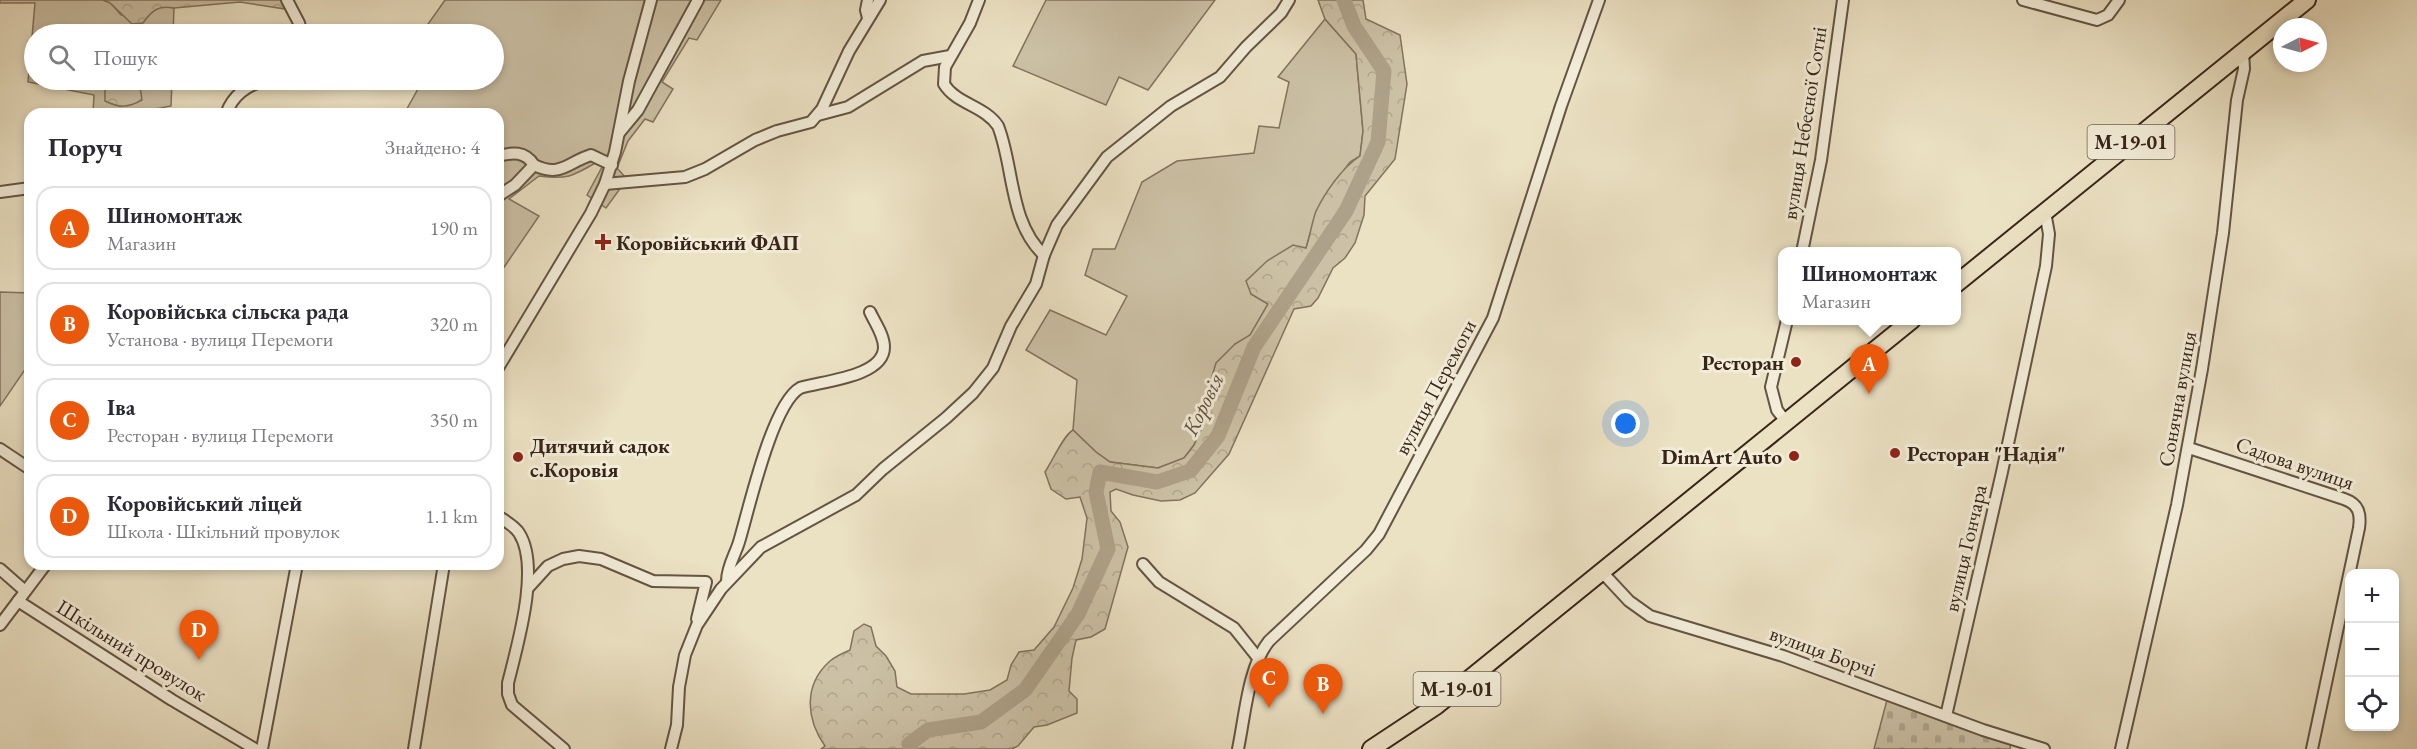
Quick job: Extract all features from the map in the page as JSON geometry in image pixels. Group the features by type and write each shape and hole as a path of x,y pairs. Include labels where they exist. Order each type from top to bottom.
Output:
{"main road":[{"name":"М-19-01","path":"1961,280 2307,0"},
{"name":"М-19-01","path":"1371,749 1436,706 1907,325"}],"street":[{"path":"287,0 299,24"},
{"path":"504,358 591,213 605,184 612,165 629,81 651,0"},
{"path":"619,134 643,101 698,0"},
{"path":"868,0 866,10 868,18"},
{"path":"818,115 843,62 880,0"},
{"path":"979,0 970,23 945,67 944,84 949,91 988,115 998,126 1019,212 1035,244 1044,255"},
{"path":"671,749 677,725 683,661 697,625 727,581 766,543 856,495 883,469 973,393 993,368 1011,326 1036,284 1044,255 1062,218 1109,155 1171,106 1220,77 1246,47 1281,13 1289,0"},
{"name":"вулиця Перемоги","path":"1238,749 1258,658 1269,641 1366,550 1380,534 1498,305 1557,117 1599,0"},
{"name":"вулиця Небесної Сотні","path":"1803,247 1821,160 1843,0"},
{"path":"2023,0 2097,20 2108,15 2118,0"},
{"name":"Сонячна вулиця","path":"2121,749 2188,448 2218,268 2237,100 2244,69 2243,51"},
{"path":"605,184 667,180 689,176 755,140 777,131 804,125 818,115 848,107 923,61 950,57"},
{"path":"230,108 238,94 244,90"},
{"path":"504,155 518,153 527,156 534,165 550,170 563,169 591,155 612,165"},
{"path":"504,192 515,185 534,165"},
{"path":"0,192 24,189"},
{"name":"вулиця Гончара","path":"1946,716 2046,266 2049,234 2045,212"},
{"path":"727,581 728,569 738,546 758,474 787,401 800,388 866,371 878,362 884,345 870,312"},
{"path":"1786,325 1771,391 1777,410 1787,423"},
{"name":"Садова вулиця","path":"2188,448 2344,499 2355,504 2358,509 2359,528 2312,749"},
{"path":"0,449 24,466"},
{"path":"504,520 522,538 529,571 528,589 508,694 510,701 518,710 564,749"},
{"path":"528,589 548,566 563,559 579,556 600,559 653,581 704,581 706,587 697,625"},
{"path":"1143,564 1159,582 1234,628 1258,658"},
{"path":"0,569 25,591"},
{"path":"0,625 41,570"},
{"path":"262,749 296,570"},
{"path":"414,749 443,570"},
{"name":"вулиця Борчі","path":"1602,572 1629,601 1650,616 1782,656 2044,749"},
{"name":"Шкільний провулок","path":"18,601 172,700 255,749"}],"green space":[{"path":"0,0 103,0 110,2 121,15 152,11 163,6 174,8 173,24 33,24 35,3 0,3"},
{"path":"103,0 282,0 285,9 240,2 164,7 153,12 143,23 132,24 110,3"},
{"path":"445,0 721,0 697,40 689,38 662,82 673,89 653,122 645,119 628,141 617,168 627,179 606,208 587,195 602,167 597,162 570,176 539,176 509,199 539,216 504,267 504,108 407,108 417,90 504,90 504,24 428,24"},
{"path":"1046,0 1215,0 1148,90 1119,77 1106,105 1013,66"},
{"path":"1318,0 1363,0 1366,19 1400,35 1407,84 1395,159 1365,196 1364,215 1355,243 1345,258 1333,268 1318,298 1311,306 1294,309 1229,454 1195,493 1180,500 1161,501 1116,489 1110,492 1111,511 1120,522 1128,547 1105,629 1091,637 1076,640 1069,691 1077,699 1077,713 1047,725 1034,727 1018,746 1012,749 821,749 825,746 811,714 810,702 815,681 830,661 850,650 854,631 864,624 871,627 876,646 886,656 895,671 897,687 911,694 964,694 990,690 1007,680 1011,665 1019,652 1034,650 1054,627 1073,588 1082,559 1087,518 1080,497 1066,499 1051,489 1045,472 1069,433 1073,430 1110,462 1158,468 1184,458 1194,445 1206,419 1210,383 1216,363 1235,344 1250,335 1268,304 1251,294 1246,281 1267,261 1293,245 1306,248 1320,203 1341,173 1360,156 1363,131 1356,54 1325,19"},
{"path":"1325,19 1356,54 1363,131 1360,156 1350,162 1316,213 1306,248 1251,294 1268,304 1250,336 1235,344 1210,383 1206,419 1194,445 1184,458 1158,468 1110,462 1073,430 1077,380 1026,350 1050,310 1106,335 1127,296 1085,275 1093,249 1115,249 1142,182 1177,161 1254,153 1259,126 1279,128 1289,82 1278,77"},
{"path":"69,90 172,90 171,106 93,108 94,95"},
{"path":"105,90 140,90 142,100 132,105 115,105 105,101"},
{"path":"0,292 24,293 24,371 0,406"},
{"path":"1887,700 2011,741 2010,749 1874,749"}],"waterway":[{"name":"Коровія","path":"911,749 909,744 928,730 981,722 1025,690 1078,614 1108,549 1096,492 1100,472 1157,482 1190,471 1218,436 1254,347 1346,211 1378,142 1384,71 1354,26 1344,0"}],"place":[{"name":"Коровійський ФАП","path":"603,242"},
{"name":"Ресторан","path":"1796,362"},
{"name":"Шиномонтаж","path":"1869,394"},
{"name":"Ресторан \"Надія\"","path":"1895,453"},
{"name":"DimArt Auto","path":"1794,456"},
{"name":"Дитячий садок с.Коровія","path":"518,457"},
{"name":"Коровійський ліцей","path":"199,660"},
{"name":"Іва","path":"1269,708"},
{"name":"Коровійська сільска рада","path":"1323,714"}]}
